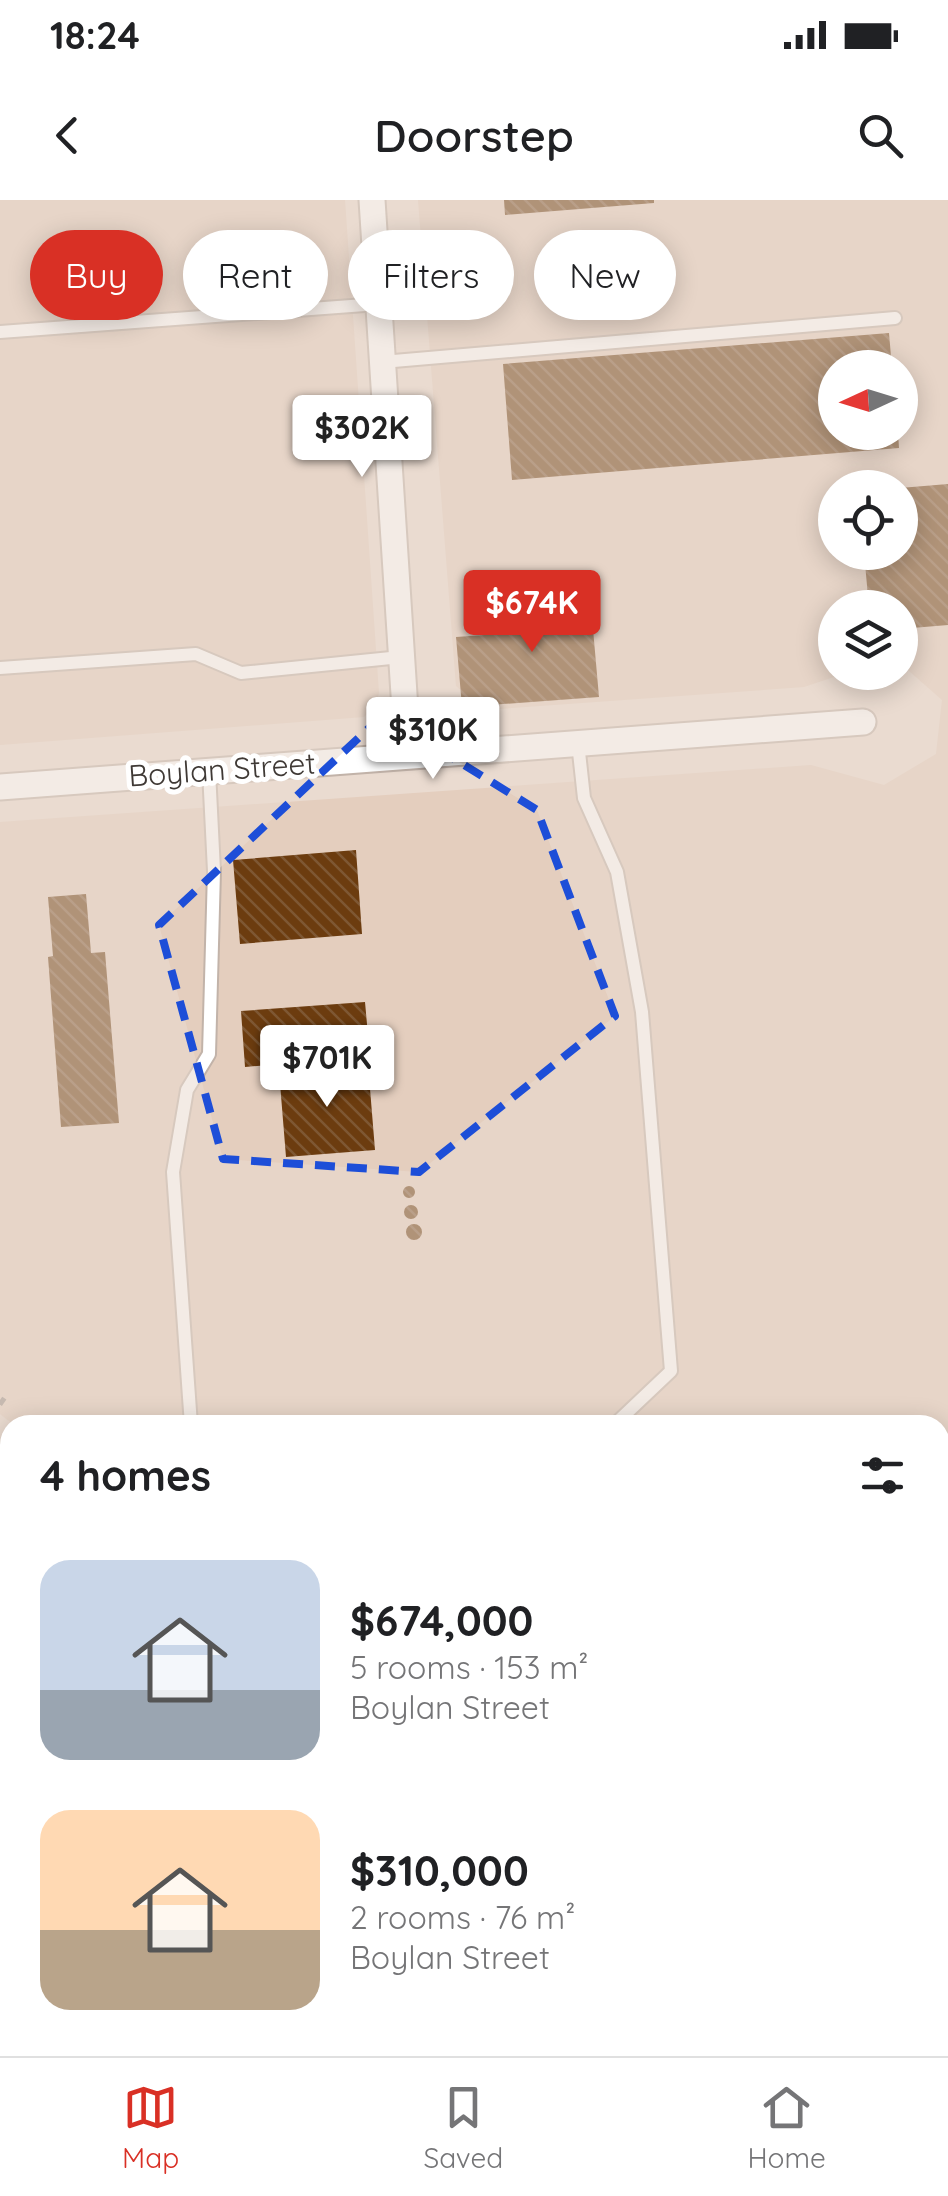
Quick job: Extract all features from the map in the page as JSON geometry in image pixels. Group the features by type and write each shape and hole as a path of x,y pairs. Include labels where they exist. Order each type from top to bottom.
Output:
{"street":[{"path":"372,200 374,230"},
{"path":"379,320 408,756"},
{"name":"Boylan Street","path":"0,787 863,722"}],"lane":[{"path":"0,332 348,306"},
{"path":"382,362 895,318"},
{"path":"0,668 196,654 240,673 401,658"},
{"path":"578,744 584,798 617,872 642,1012 670,1371 624,1415"},
{"path":"190,1415 173,1172 187,1090 210,1054 214,871 208,771"}],"highlighted area":[{"path":"383,715 537,810 615,1016 419,1172 223,1159 159,925"}],"shaded area":[{"path":"0,200 345,200 348,320 353,320 379,693 375,707 364,717 0,745"},
{"path":"418,200 948,200 948,1415 0,1414 0,822 811,765 884,785 936,754 942,700 918,679 918,590 818,590 818,682 804,687 484,710 456,686 427,320 514,320 514,230 420,230"}],"building":[{"path":"504,200 654,200 654,203 505,215"},
{"path":"889,333 890,350 818,350 818,450 875,450 512,480 503,364"},
{"path":"948,484 948,625 918,628 918,590 867,590 866,570 918,570 918,486"},
{"path":"590,595 599,697 462,707 456,637 499,634 497,603"},
{"path":"356,850 362,934 240,944 233,860"},
{"path":"86,894 91,953 105,952 119,1123 61,1127 48,957 53,956 48,897"},
{"path":"365,1002 370,1057 245,1067 241,1011"},
{"path":"368,1064 375,1150 286,1157 279,1071"},
{"path":"409,1186 415,1192 409,1198 403,1192"},
{"path":"411,1205 418,1212 411,1219 404,1212"},
{"path":"414,1224 422,1232 414,1240 406,1232"}],"railway":[{"path":"0,1400 6,1404"}]}
